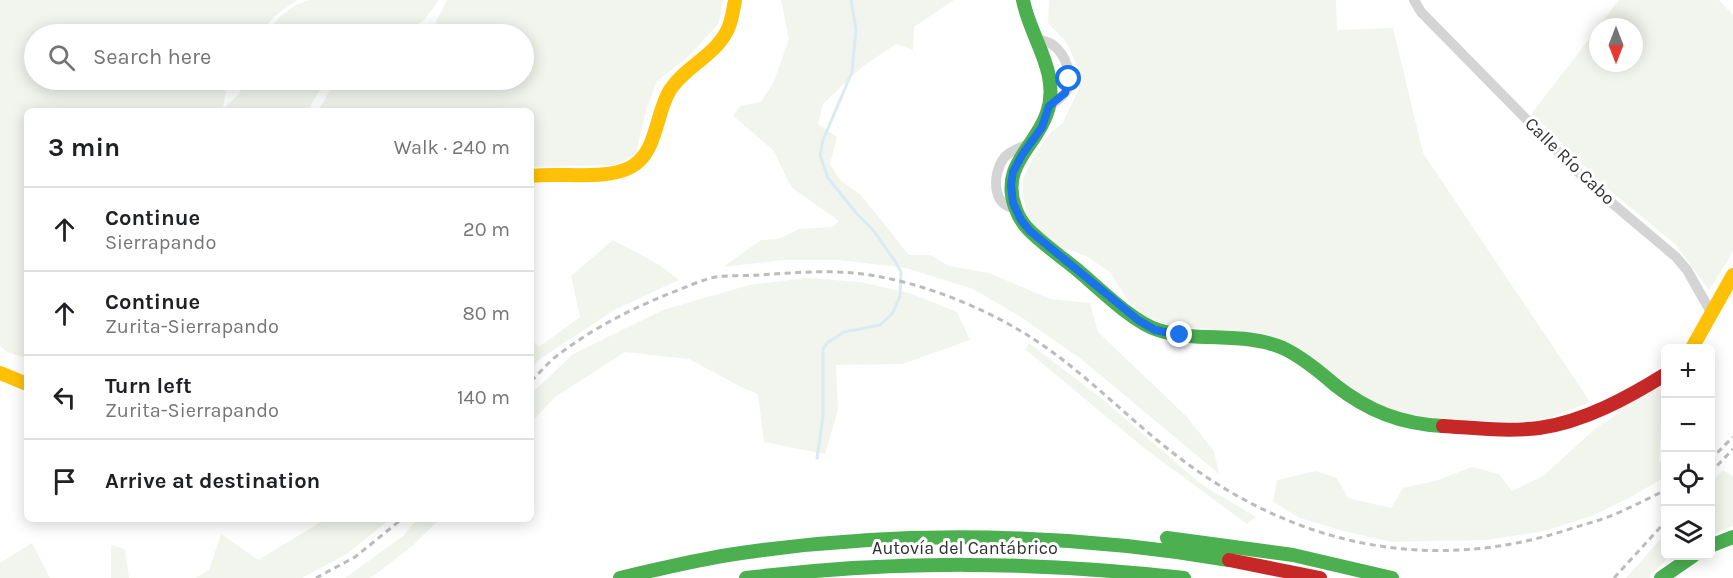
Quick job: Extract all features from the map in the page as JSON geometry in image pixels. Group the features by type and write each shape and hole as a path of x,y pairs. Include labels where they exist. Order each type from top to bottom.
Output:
{"main road":[{"path":"534,176 612,172 637,163 647,149 670,90 723,38 732,18 735,0"},
{"path":"1023,0 1025,15 1046,62 1050,77 1049,106 1042,127 1013,172 1011,191 1015,208 1030,231 1143,324 1155,330 1173,334 1242,338 1276,345 1308,363 1357,401 1394,419 1440,426 1511,429 1544,427 1623,398 1661,376"},
{"path":"1694,344 1733,275"},
{"path":"0,373 24,383"},
{"path":"620,578 722,556 869,537 1011,529 1075,531 1206,542 1293,555 1392,578"},
{"path":"785,548 871,540 946,537 1088,542 1210,556 1320,578"},
{"path":"1715,544 1733,537"},
{"path":"1661,578 1685,560"},
{"name":"Autovía del Cantábrico","path":"747,578 859,566 980,563 1079,567 1184,578"}],"street":[{"name":"Calle Río Cabo","path":"1414,0 1421,12 1593,187 1676,257 1687,270 1712,314"}],"shaded area":[{"path":"0,0 297,0 268,24 24,24 24,90 226,90 223,108 24,108 24,357 7,352 0,346"},
{"path":"311,0 439,0 418,24 274,24 285,12"},
{"path":"447,0 723,0 719,23 689,56 657,81 646,110 636,154 615,165 534,167 534,108 319,108 330,90 534,90 534,24 435,24"},
{"path":"781,0 954,0 914,27 913,50 896,44 862,67 823,104 818,124 837,137 830,164 840,180 861,195 909,255 930,255 949,266 989,273 1050,299 1090,303 1098,332 1186,416 1214,451 1219,474 1081,359 1021,317 973,289 906,268 840,260 783,260 723,267 761,240 778,239 799,229 832,227 839,221 791,187 773,150 733,116 740,106 761,102 773,83 789,40"},
{"path":"1049,0 1336,0 1337,30 1393,28 1423,153 1590,402 1547,419 1520,422 1413,418 1376,405 1352,390 1318,362 1285,341 1261,333 1171,326 1147,317 1129,303 1111,273 1086,256 1054,244 1030,221 1023,198 1023,179 1032,159 1051,132 1062,124 1079,89 1079,70 1066,42 1048,23"},
{"path":"1619,0 1719,0 1733,15 1733,252 1709,290 1676,245 1601,183 1532,113 1589,39 1589,72 1643,72 1643,18 1605,18"},
{"path":"241,90 320,90 309,108 224,108"},
{"path":"613,240 658,264 679,280 614,310 540,359 534,366 534,342 539,347 580,317 571,276"},
{"path":"806,278 861,282 912,294 957,312 970,340 902,364 836,365 838,410 825,454 764,442 758,394 689,359 625,352 555,397 534,420 534,391 573,354 663,310 749,285"},
{"path":"1029,343 1101,398 1201,484 1256,517 1247,524 1144,448 1026,350"},
{"path":"1661,384 1659,461 1661,479 1592,516 1540,532 1485,540 1392,542 1300,518 1273,502 1277,480 1316,471 1337,478 1348,498 1391,508 1403,488 1435,481 1472,467 1499,474 1512,491 1543,476 1596,428 1619,413 1610,408"},
{"path":"1723,470 1733,476 1733,526 1715,533 1715,506 1715,479"},
{"path":"321,522 386,522 347,554 302,578 195,578 209,570 221,534 258,560"},
{"path":"415,522 437,522 412,546 375,575 369,578 345,578 403,536"},
{"path":"1661,539 1661,560 1666,560 1648,578 1626,578"},
{"path":"32,543 50,578 0,578 0,563"},
{"path":"111,545 125,549 129,578 111,578"}],"waterway":[{"path":"817,458 823,416 823,349 827,343 844,332 880,325 892,314 900,296 901,272 895,261 873,230 828,178 820,155 823,140 852,72 856,29 851,0"}],"railway":[{"path":"534,378 554,358 599,327 643,305 704,280 720,276 806,272 853,273 917,286 960,301 1001,320 1062,359 1181,459 1226,489 1272,514 1320,532 1368,544 1418,550 1469,549 1521,542 1591,523 1661,492"},
{"path":"1715,455 1733,437"},
{"path":"1715,468 1733,449"},
{"path":"316,578 355,557 398,522"},
{"path":"1614,578 1661,526"}],"traffic: fast":[{"path":"1023,0 1043,56 1050,84 1047,113 1042,125 1021,157 1012,179 1015,207 1029,230 1115,303 1148,326 1174,334 1237,338 1283,348 1310,365 1347,394 1373,409 1399,419 1443,426"},
{"path":"1715,544 1733,537"},
{"path":"620,578 709,558 785,547 912,538 1039,539 1166,551 1229,560"},
{"path":"1167,538 1293,555 1392,578"},
{"path":"1661,578 1687,560"},
{"path":"746,578 857,568 965,565 1073,568 1184,578"}],"traffic: slow":[{"path":"534,176 609,174 631,167 640,160 651,142 670,90 721,40 730,23 735,0"},
{"path":"1694,344 1733,275"},
{"path":"0,373 24,383"}],"traffic: jam":[{"path":"1443,426 1515,430 1556,425 1606,407 1661,377"},
{"path":"1229,560 1320,578"}],"route":[{"path":"1069,79 1065,93 1049,106 1042,127 1015,167 1011,191 1017,215 1030,231 1076,271 1143,324 1155,330 1180,335"}]}
